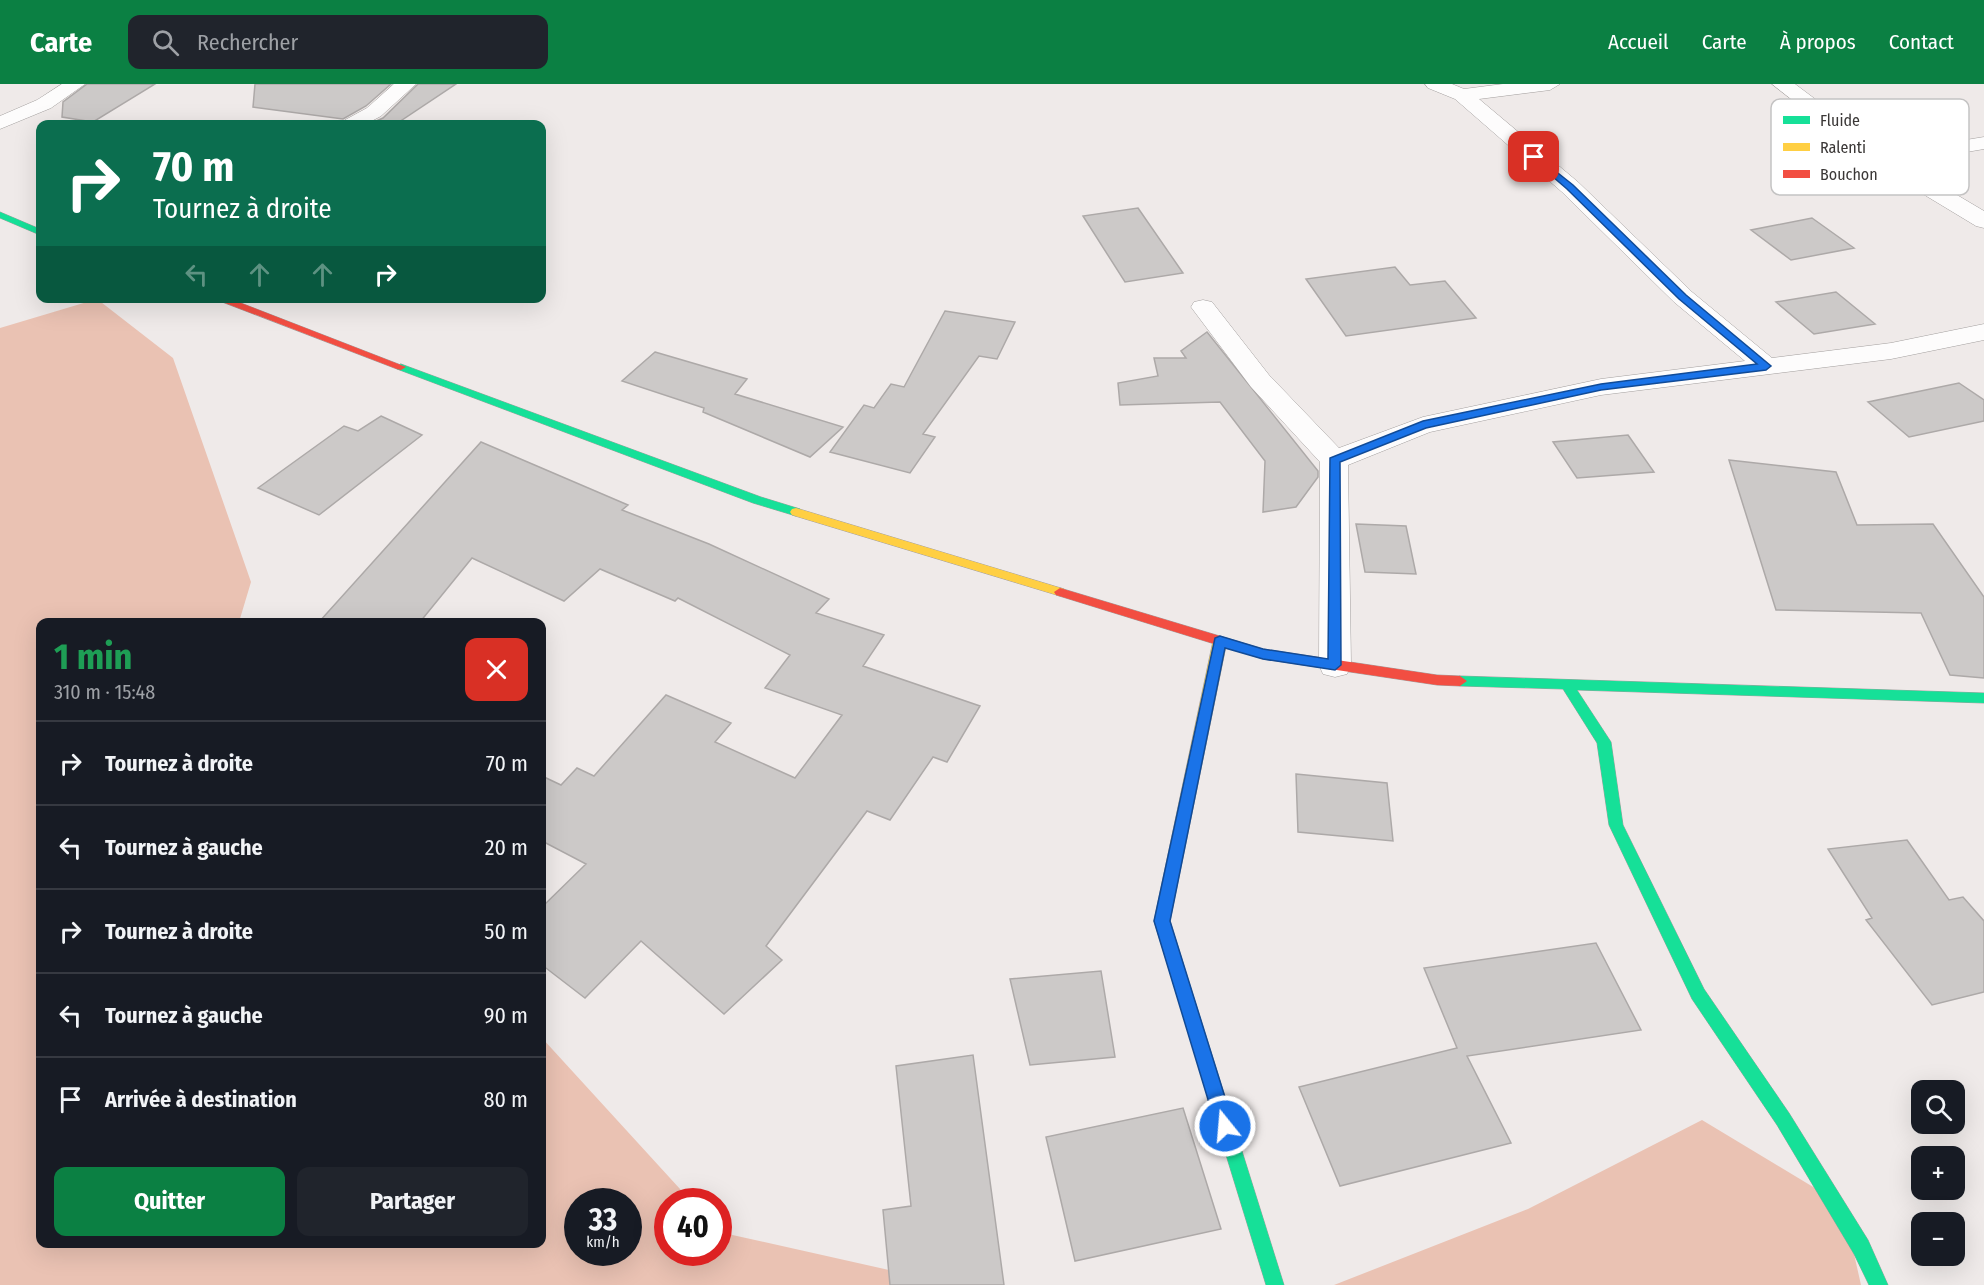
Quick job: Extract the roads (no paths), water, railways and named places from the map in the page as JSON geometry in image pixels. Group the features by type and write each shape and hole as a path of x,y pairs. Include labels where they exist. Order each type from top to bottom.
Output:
{"street":[{"path":"0,123 44,104 75,84"},
{"path":"359,120 374,112 406,84"},
{"path":"1435,84 1462,95 1570,187 1683,297 1766,366"},
{"path":"1462,95 1550,84"},
{"path":"1782,84 1802,99"},
{"path":"1969,146 1984,143"},
{"path":"1941,195 1984,221"},
{"path":"0,214 36,230"},
{"path":"230,303 757,500 1263,654 1437,680 1984,698"},
{"path":"1203,307 1260,381 1334,460 1335,665"},
{"path":"1334,460 1423,425 1601,387 1891,351 1984,332"},
{"path":"1220,641 1162,921 1275,1285"},
{"path":"1567,685 1604,742 1616,825 1698,994 1783,1119 1861,1247 1879,1285"}]}
